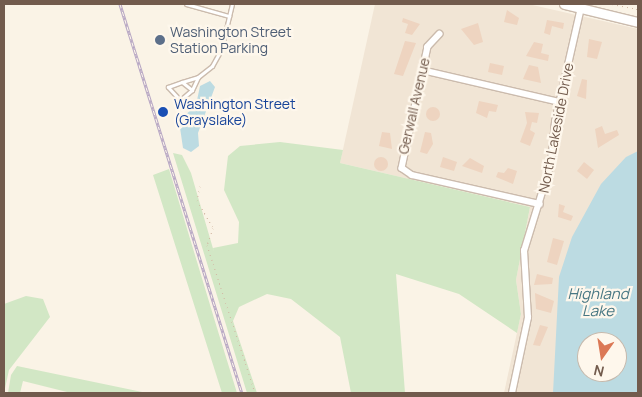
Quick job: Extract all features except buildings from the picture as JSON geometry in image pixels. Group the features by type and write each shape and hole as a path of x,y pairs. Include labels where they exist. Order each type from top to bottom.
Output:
{"main road":[{"path":"564,4 638,22"}],"street":[{"name":"North Lakeside Drive","path":"512,393 528,318 524,251 540,204 559,102 581,8"},
{"name":"Gerwall Avenue","path":"440,34 428,48 401,165 408,174 540,204"},
{"path":"422,70 559,102"}],"lane":[{"path":"186,4 229,16"},
{"path":"198,77 168,87 180,100 192,90 198,77 218,58 232,4"},
{"path":"182,82 192,90"}],"path":[{"path":"612,4 638,10"},
{"path":"200,186 197,200 213,228 207,245 255,393"}],"shaded area":[{"path":"375,4 528,4 638,29 638,393 504,393 521,314 516,280 530,207 340,163"}],"green space":[{"path":"280,142 343,150 340,163 530,207 516,280 521,314 517,333 459,294 396,274 405,393 351,393 340,337 291,299 267,294 239,307 233,321 257,393 247,393 173,153 182,155 191,173 214,252 213,248 238,243 239,222 224,190 228,156 240,146"},
{"path":"169,169 237,393 222,393 153,175"},
{"path":"26,296 43,299 50,317 9,370 4,393 4,304"},
{"path":"17,366 147,393 71,393 23,381 20,393 8,393 11,375"}],"water":[{"path":"210,81 215,87 198,133 199,146 191,152 183,148 179,121 196,105 200,86"},
{"name":"Highland Lake","path":"638,151 638,393 553,393 559,277 572,237 601,184 626,157"}],"railway":[{"path":"120,4 242,393"}],"place":[{"name":"Washington Street Station Parking","path":"160,40"},
{"name":"Washington Street (Grayslake)","path":"163,112"}]}
